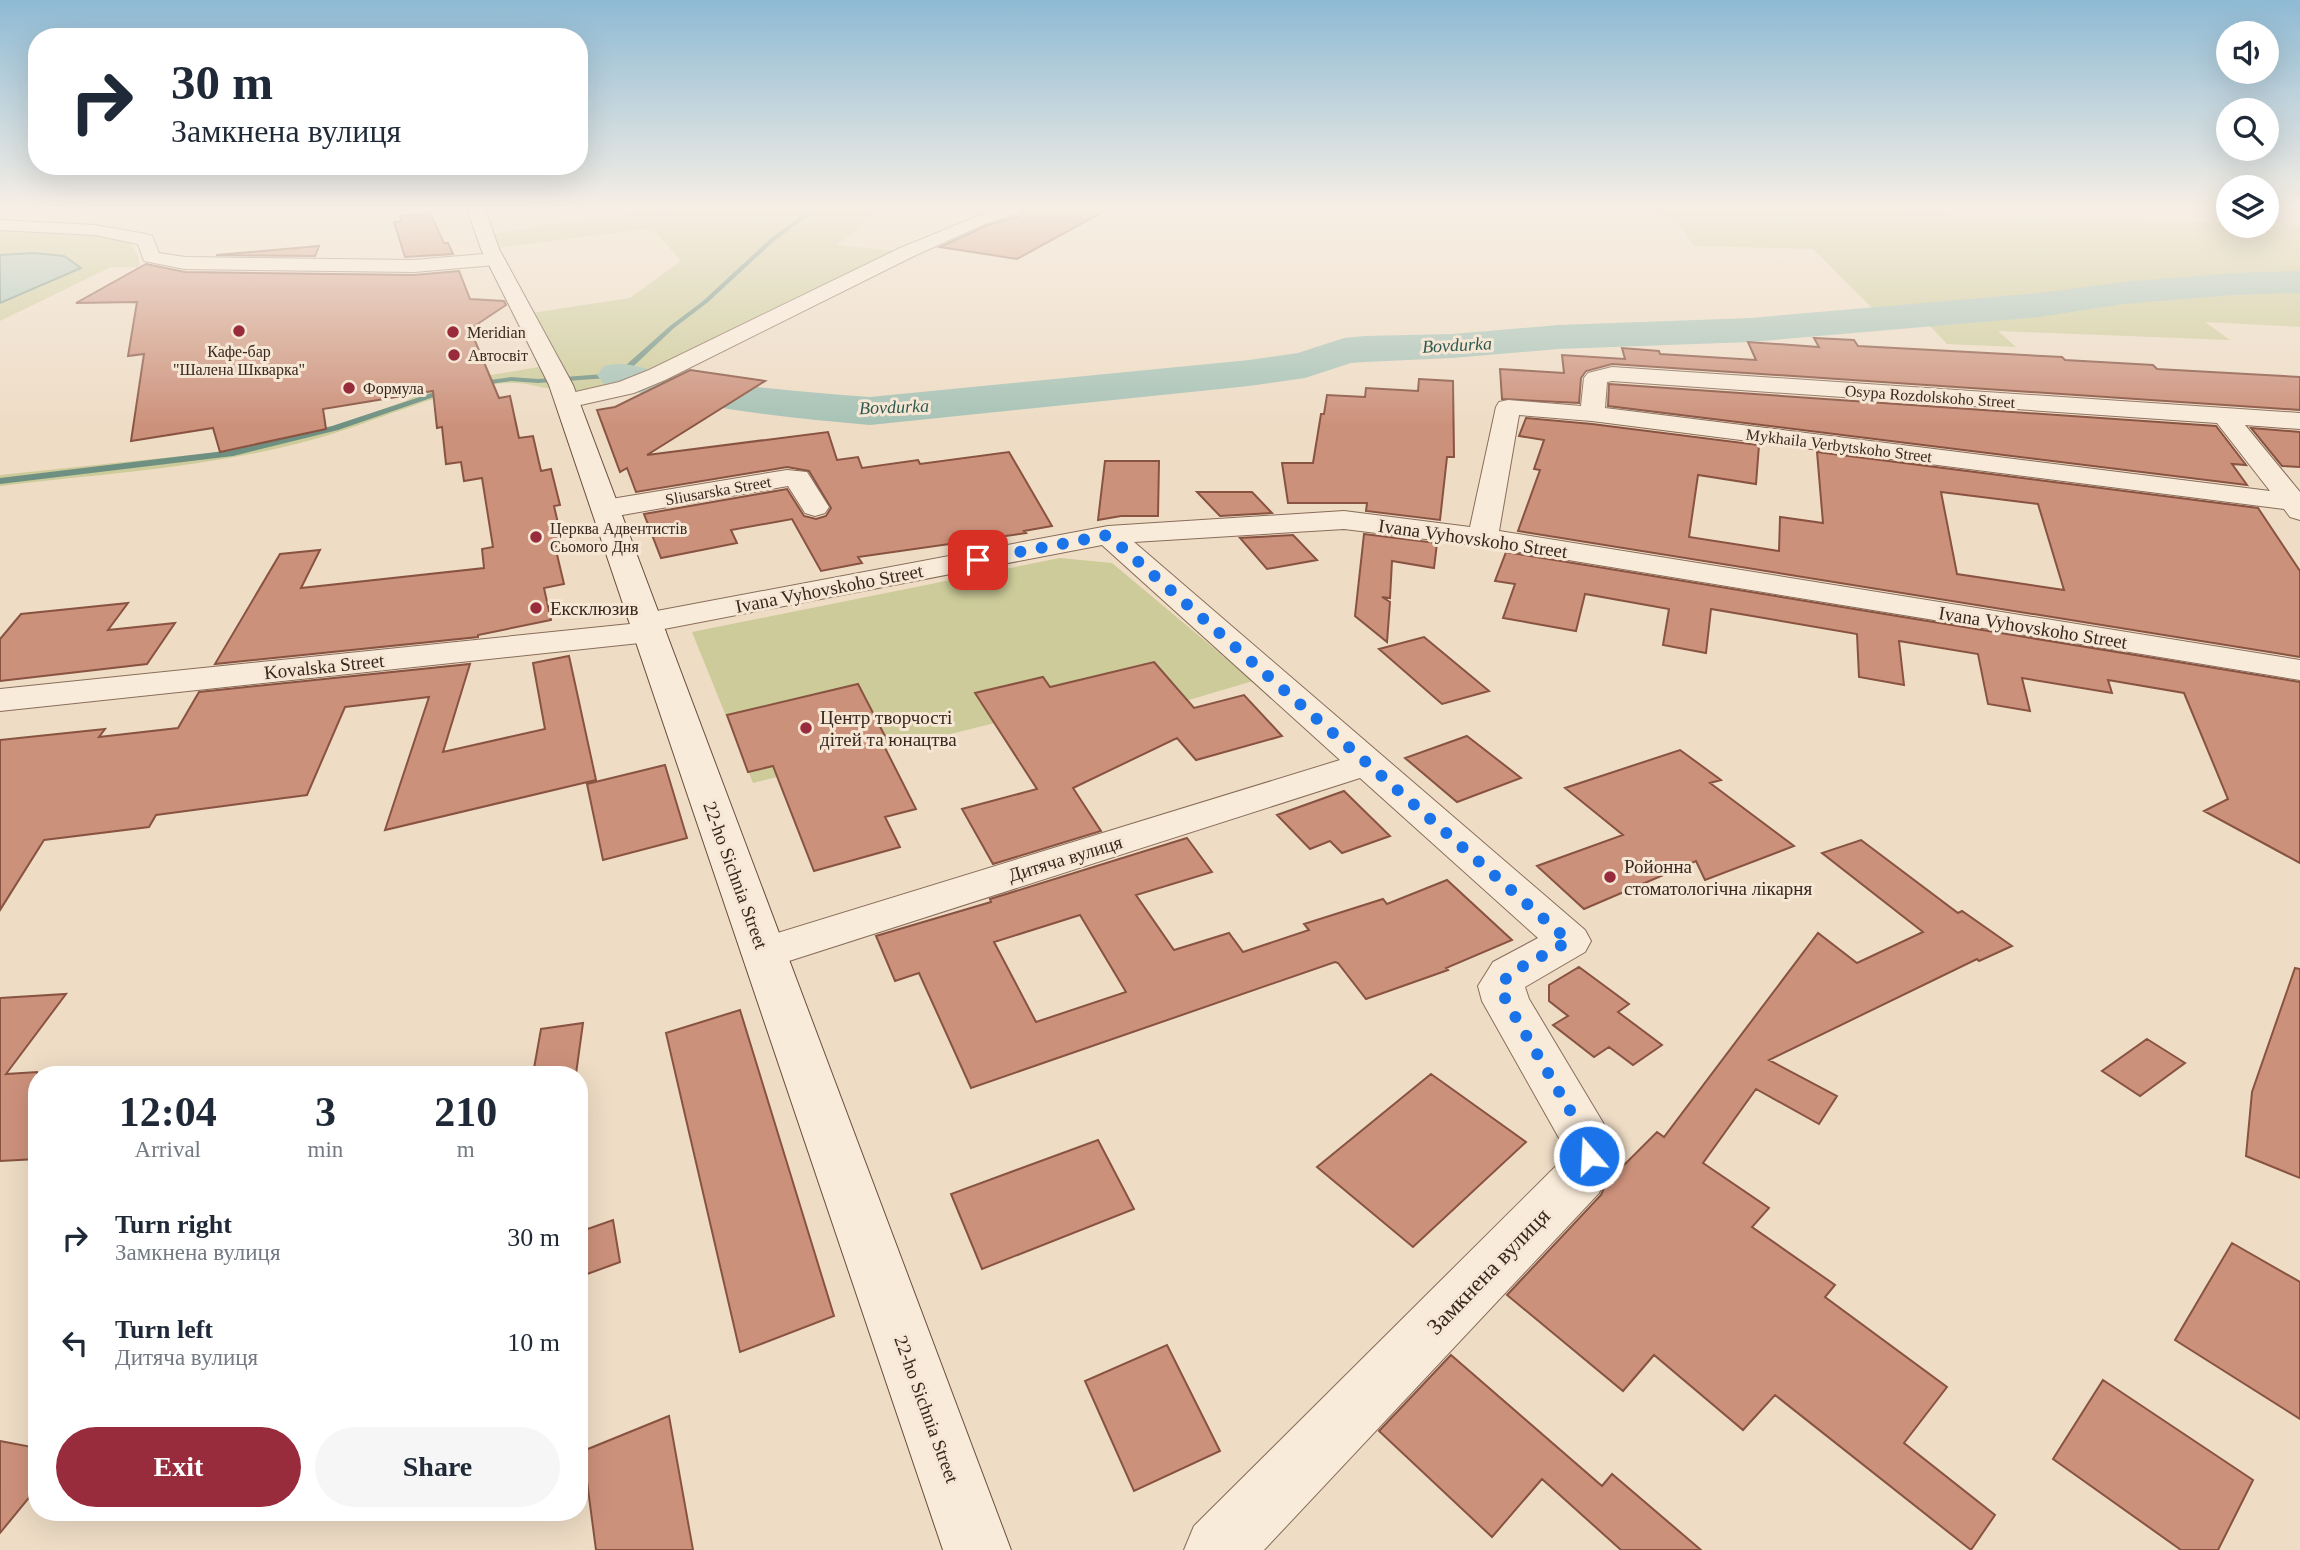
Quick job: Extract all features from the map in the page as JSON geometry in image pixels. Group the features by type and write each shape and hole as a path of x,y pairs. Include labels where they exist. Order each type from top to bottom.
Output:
{"street":[{"name":"22-ho Sichnia Street","path":"507,281 561,387 977,1550"},
{"path":"561,387 626,388 847,281"},
{"name":"Osypa Rozdolskoho Street","path":"1592,414 1596,378 1612,374 2300,421"},
{"name":"Mykhaila Verbytskoho Street","path":"1483,537 1508,407 1592,414 2298,505"},
{"path":"2225,416 2298,505"},
{"name":"Sliusarska Street","path":"606,509 787,478 797,478 815,507"},
{"name":"Ivana Vyhovskoho Street","path":"647,627 1108,535 1344,520 1483,537 2300,670"},
{"path":"1108,535 1366,764"},
{"name":"Kovalska Street","path":"0,700 647,627"},
{"name":"Замкнена вулиця","path":"1218,1550 1580,1177 1589,1156 1585,1136 1506,1001 1501,986 1509,974 1569,941 1366,764"},
{"name":"Дитяча вулиця","path":"764,953 1366,764"}],"shaded area":[{"path":"0,281 82,281 0,321"},
{"path":"0,281 50,281 0,303"},
{"path":"653,281 847,281 665,371 567,401 562,388 515,383 488,385 440,397 324,436 263,452 151,469 0,486 0,475 220,452 327,429 450,382 550,365 525,314 630,298"},
{"path":"1845,281 2189,281 2077,293 2214,281 2300,281 2300,327 2205,322 2230,340 1998,331 2016,347 1947,344 1930,326 1860,325 1726,336 1564,341 1369,352 1352,354 1310,367 1228,379 964,403 897,413 841,413 639,385 651,380 812,403 871,408 1247,371 1299,363 1340,349 1556,335 1718,329 1997,304 1877,313"},
{"path":"1060,558 1112,563 1253,681 1067,736 1003,721 753,783 692,632"}],"building":[{"path":"115,281 463,281 470,299 504,301 506,305 470,329 499,398 510,396 519,438 533,436 541,471 551,469 560,505 554,506 563,545 555,546 564,584 544,588 551,620 478,637 215,664 280,554 320,550 301,588 484,568 482,549 493,547 482,478 464,481 461,462 446,464 442,427 437,428 433,391 323,409 326,429 220,452 213,428 131,441 144,354 128,356 137,302 76,303"},
{"path":"1814,338 1854,340 1858,346 2062,357 2065,360 2153,365 2157,369 2300,377 2300,410 1612,364 1586,371 1581,378 1579,403 1502,399 1500,369 1564,373 1562,355 1625,359 1622,348 1659,351 1660,354 1756,360 1748,342 1819,347"},
{"path":"690,370 765,381 647,455 828,432 837,460 858,457 862,468 918,460 920,464 1009,452 1052,526 1024,531 1026,533 858,557 862,563 821,571 792,519 731,530 737,543 661,558 644,514 787,489 804,516 816,519 826,516 831,508 809,471 787,467 636,492 627,468 620,472 597,410 615,407"},
{"path":"1419,379 1453,381 1454,457 1447,457 1440,520 1366,511 1367,503 1288,503 1282,463 1313,463 1327,395 1365,397 1366,388 1418,391"},
{"path":"1609,384 2216,426 2246,465 2232,464 2247,485 1608,406"},
{"path":"1526,418 1759,445 1756,484 1698,475 1689,537 1779,551 1780,517 1823,523 1817,452 2258,508 2300,571 2300,657 1518,531 1540,470 1534,469 1544,440 1519,436","holes":["1941,492 2038,504 2064,590 1957,574"]},
{"path":"2251,428 2300,432 2300,467 2282,466"},
{"path":"1105,461 1159,461 1158,516 1121,516 1098,520"},
{"path":"1197,492 1252,492 1272,513 1220,516"},
{"path":"1364,534 1437,543 1434,568 1392,561 1390,598 1382,597 1390,602 1387,642 1355,616"},
{"path":"1293,535 1317,560 1267,569 1240,538"},
{"path":"1506,552 2300,682 2300,863 2204,811 2228,799 2184,693 2108,680 2112,693 2022,678 2030,711 1988,704 1978,654 1899,641 1904,685 1859,677 1857,634 1711,609 1706,653 1663,645 1669,609 1585,594 1576,631 1503,618 1515,584 1495,581"},
{"path":"128,603 108,630 175,623 147,664 0,681 0,639 21,614"},
{"path":"1424,637 1489,691 1442,704 1379,649"},
{"path":"569,656 596,780 385,830 429,697 345,707 307,795 156,815 149,827 44,840 0,910 0,740 105,729 99,737 178,728 199,692 470,664 443,752 545,729 533,663"},
{"path":"1154,662 1194,708 1244,695 1282,736 1196,760 1177,738 1073,788 1101,831 993,864 962,809 1037,789 975,693 1043,677 1050,687"},
{"path":"858,684 886,738 881,740 916,809 885,817 900,847 814,871 773,766 748,772 727,715"},
{"path":"1467,736 1521,778 1457,802 1405,758"},
{"path":"1680,750 1721,780 1710,783 1794,846 1705,880 1696,861 1584,909 1537,866 1623,835 1565,788"},
{"path":"665,765 687,838 603,860 587,784"},
{"path":"1344,791 1390,836 1342,853 1330,841 1310,849 1277,815"},
{"path":"1187,838 1212,872 1136,895 1174,950 1229,933 1243,952 1309,930 1304,924 1383,899 1387,904 1447,880 1512,940 1446,968 1448,970 1366,999 1335,962 971,1088 919,973 895,981 876,936 991,902 990,899","holes":["1080,915 1126,992 1036,1022 994,942"]},
{"path":"1861,840 1958,913 1962,911 2012,946 1979,961 1977,959 1769,1060 1837,1096 1819,1124 1756,1089 1703,1163 1769,1208 1752,1227 1835,1285 1825,1297 1947,1387 1904,1443 1995,1515 1971,1550 1775,1395 1743,1430 1654,1355 1623,1391 1507,1295 1601,1195 1606,1183 1657,1132 1664,1137 1818,933 1857,963 1923,932 1822,853"},
{"path":"1579,967 1629,1004 1618,1012 1662,1045 1633,1065 1609,1047 1594,1057 1553,1025 1568,1016 1549,1001 1549,985"},
{"path":"2295,968 2300,969 2300,1178 2246,1156 2252,1092"},
{"path":"66,994 6,1074 28,1073 28,1159 0,1161 0,998"},
{"path":"740,1010 834,1316 740,1352 666,1033"},
{"path":"583,1023 577,1066 534,1066 541,1029"},
{"path":"2147,1039 2185,1063 2140,1096 2102,1071"},
{"path":"1431,1074 1526,1142 1413,1247 1317,1167"},
{"path":"1098,1140 1134,1209 982,1269 951,1194"},
{"path":"613,1220 620,1262 588,1274 588,1229"},
{"path":"2232,1243 2300,1282 2300,1419 2175,1340"},
{"path":"1167,1345 1220,1451 1134,1491 1085,1381"},
{"path":"1451,1355 1602,1486 1612,1474 1701,1550 1621,1550 1542,1479 1492,1537 1379,1431"},
{"path":"2103,1380 2253,1480 2218,1550 2181,1550 2053,1459"},
{"path":"669,1416 693,1550 596,1550 588,1489 588,1449"},
{"path":"0,1441 28,1446 28,1499 0,1533"}],"waterway":[{"path":"475,384 511,379 538,381 619,375 727,281"},
{"name":"Bovdurka","path":"619,375 666,387 809,406 870,411 1249,373 1305,365 1344,351 1365,349 1452,346 1558,337 1750,330 2039,305 2123,293 2233,284 2300,282"},
{"path":"0,481 233,453 335,428 447,391"}],"place":[{"name":"Кафе-бар \"Шалена Шкварка\"","path":"239,331"},
{"name":"Meridian","path":"453,332"},
{"name":"Автосвіт","path":"454,355"},
{"name":"Формула","path":"349,388"},
{"name":"Церква Адвентистів Сьомого Дня","path":"536,537"},
{"name":"Ексклюзив","path":"536,608"},
{"name":"Центр творчості дітей та юнацтва","path":"806,728"},
{"name":"Ройонна стоматологічна лікарня","path":"1610,877"}],"route":[{"path":"978,560 1108,535 1569,941 1509,974 1501,986 1506,1001 1585,1136 1589,1156"}]}
